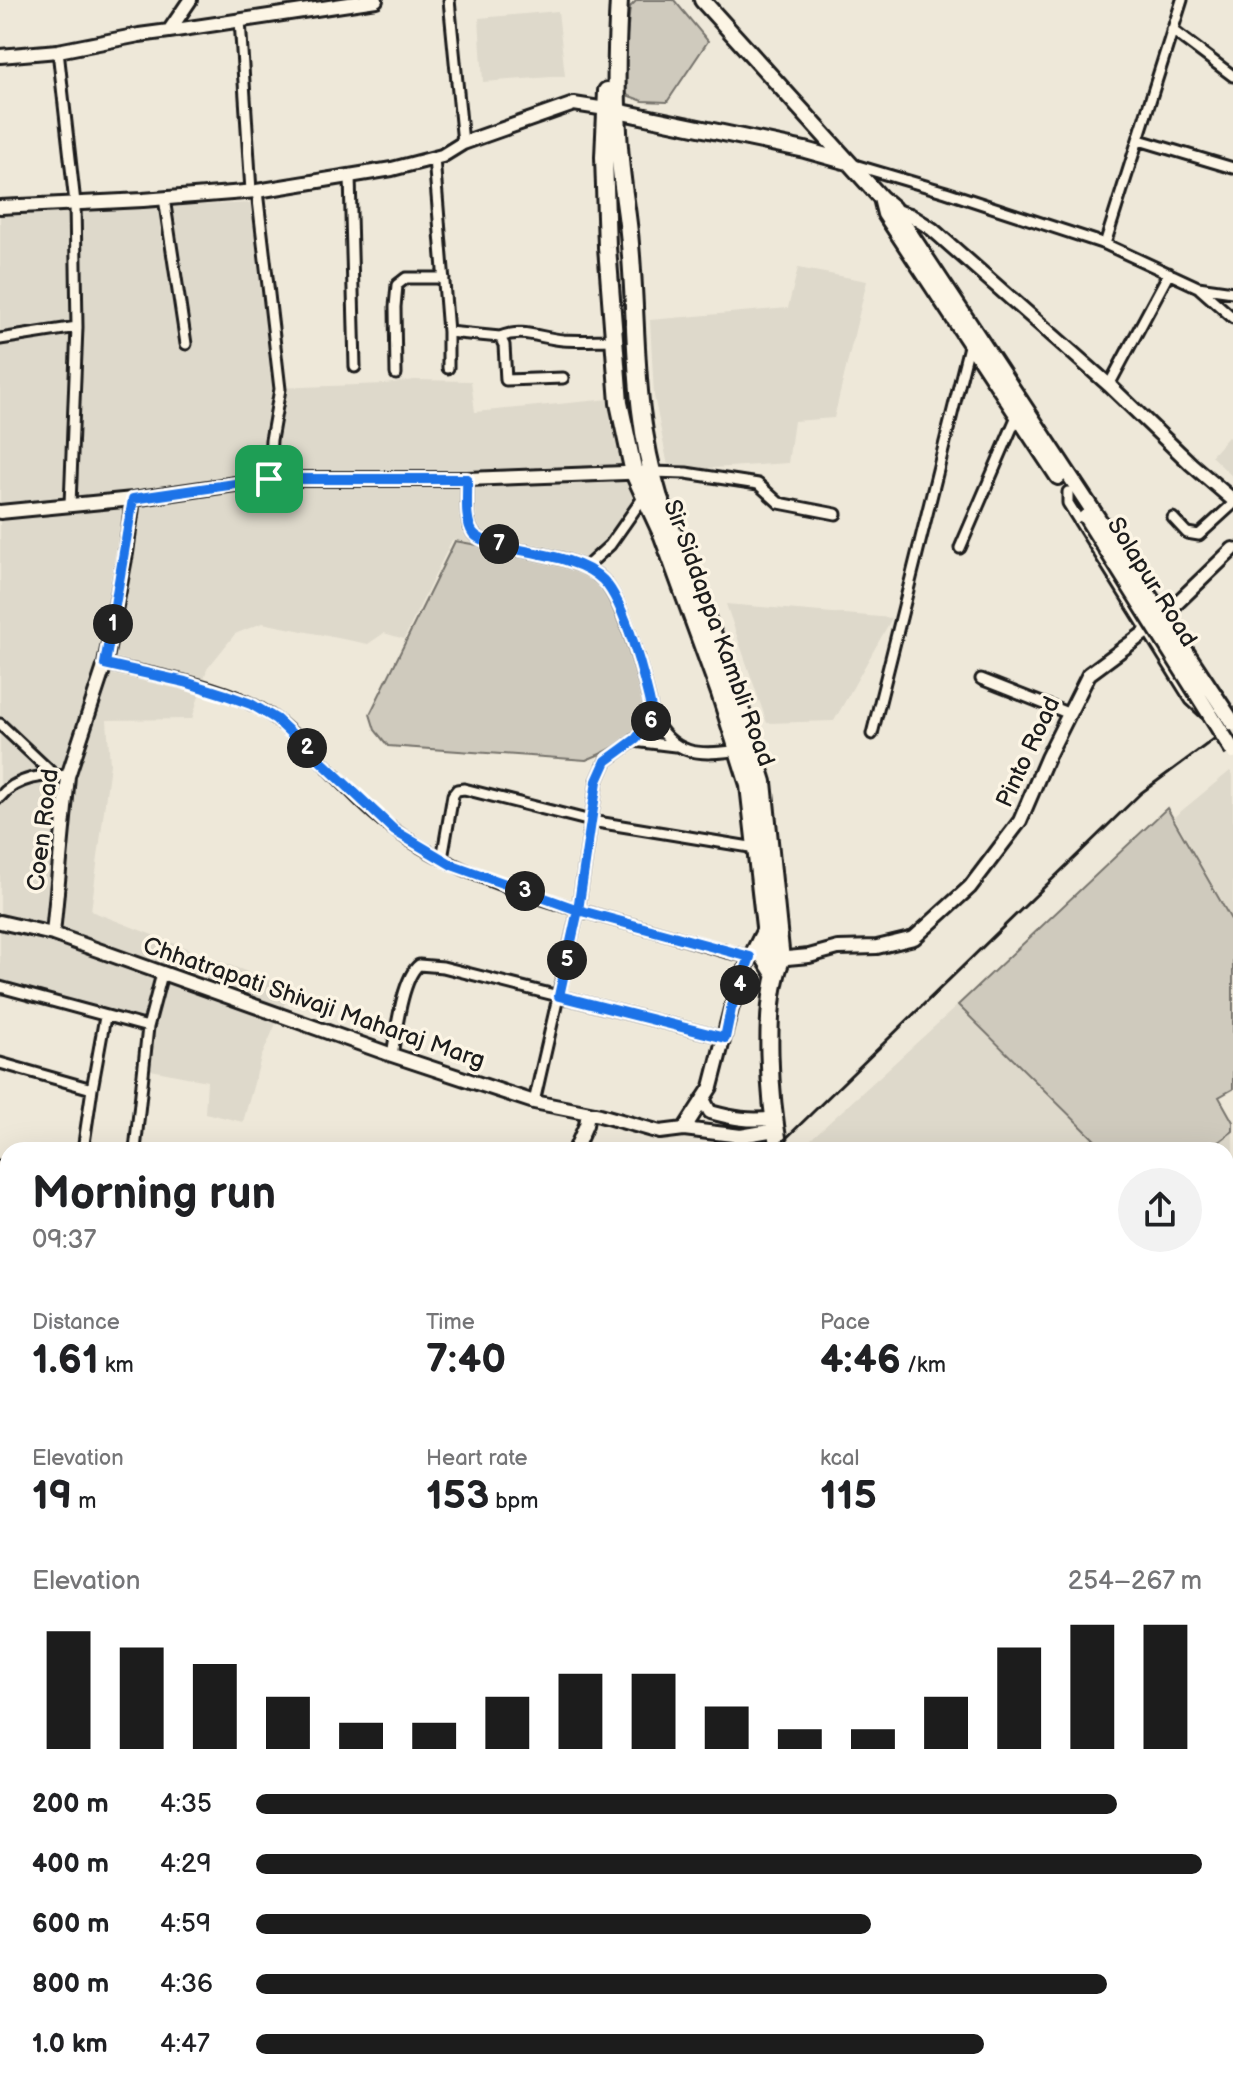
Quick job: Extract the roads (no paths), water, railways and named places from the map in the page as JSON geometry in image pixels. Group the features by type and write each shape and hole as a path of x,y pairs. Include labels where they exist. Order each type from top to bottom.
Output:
{"highway":[{"name":"Sir Siddappa Kambli Road","path":"608,0 612,110 606,217 619,403 734,689 763,782 768,962"},
{"path":"612,110 619,0"},
{"name":"Sir Siddappa Kambli Road","path":"612,110 630,245 637,396 646,476 643,498 663,536 749,785 768,962"},
{"path":"768,962 778,1142"}],"main road":[{"path":"702,0 811,123 895,211 1073,491"},
{"path":"612,110 805,150 848,163"},
{"path":"805,150 817,141 811,123"},
{"path":"881,198 885,214 1017,416 1073,491"},
{"name":"Solapur Road","path":"1073,491 1223,717 1233,751"}],"street":[{"path":"169,31 190,0"},
{"path":"0,56 58,51 139,35 376,0"},
{"path":"449,0 463,143"},
{"path":"1105,244 1182,0"},
{"path":"240,20 254,191 280,389 271,440 269,479"},
{"path":"1172,30 1233,76"},
{"path":"58,51 75,203 77,327 70,504"},
{"path":"0,207 254,191 350,176 434,158 463,143 574,104 612,110"},
{"path":"1139,140 1233,168"},
{"path":"434,158 448,368"},
{"path":"848,163 1105,244 1198,287 1233,318"},
{"path":"350,176 355,367"},
{"path":"164,198 186,344"},
{"path":"895,211 910,215 932,229 1109,385 1233,502 1199,535 1187,533 1173,518"},
{"path":"1109,385 1169,273"},
{"path":"396,374 397,285 406,278 444,278"},
{"path":"1198,287 1233,292"},
{"path":"0,339 77,327"},
{"path":"448,332 500,337 512,332 527,332 543,338 615,340"},
{"path":"500,337 504,345 506,380 563,378"},
{"path":"872,734 970,342"},
{"path":"960,548 1017,416"},
{"path":"0,512 133,499 269,479 467,479 686,473 758,484 779,503 836,514"},
{"path":"467,479 469,522 474,535 569,559 587,566 604,581 614,596 632,643 653,717 662,734 675,746"},
{"path":"1086,490 1093,499 1163,616 1223,697 1223,717 1191,700 1068,503 1073,491 1086,490"},
{"path":"587,566 610,545 643,498"},
{"name":"Coen Road","path":"53,934 68,776 105,664 133,499"},
{"name":"Pinto Road","path":"768,962 838,948 877,947 914,938 970,887 1020,821 1089,674 1148,630 1233,549"},
{"path":"105,664 185,682 263,711 276,719 395,831 442,859 578,910 768,962 731,1009 711,1087 684,1129"},
{"path":"981,679 1070,714"},
{"path":"534,1102 578,910 597,781 606,761 634,741 653,717"},
{"path":"0,724 53,774"},
{"path":"634,741 675,746 692,752 739,750"},
{"path":"0,797 20,782 53,774 68,776"},
{"path":"442,859 453,795 457,790 464,789 591,821 756,848"},
{"name":"Chhatrapati Shivaji Maharaj Marg","path":"0,922 53,934 392,1055 534,1102 660,1132 684,1129 741,1136 775,1124"},
{"path":"392,1055 407,985 413,970 419,965 443,967 725,1038"},
{"path":"136,1142 148,1027 162,974"},
{"path":"0,987 148,1027"},
{"path":"84,1142 105,1017"},
{"path":"0,1063 92,1089"},
{"path":"703,1099 710,1112 775,1124"},
{"path":"579,1142 588,1113"}],"railway":[{"path":"782,1142 1141,793 1233,725"}]}
